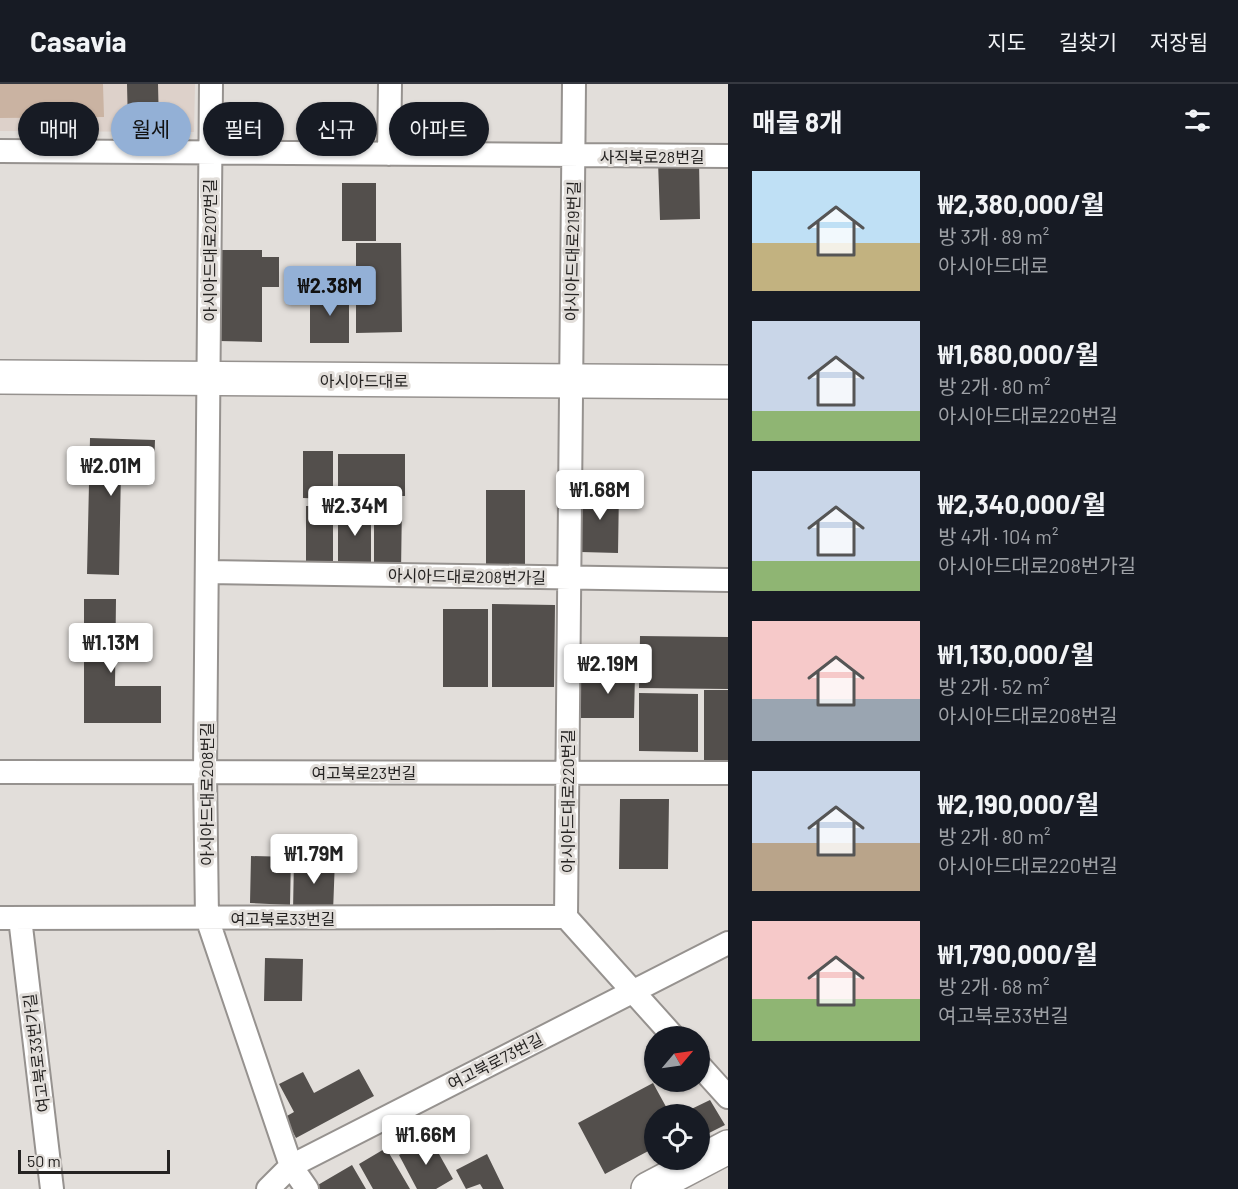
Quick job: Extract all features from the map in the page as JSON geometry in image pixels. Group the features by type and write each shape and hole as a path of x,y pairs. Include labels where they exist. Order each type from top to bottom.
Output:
{"main road":[{"name":"아시아드대로","path":"0,377 728,382"},
{"path":"648,1189 728,1147"}],"street":[{"name":"아시아드대로207번길","path":"211,84 211,102"},
{"path":"390,84 390,102"},
{"name":"아시아드대로219번길","path":"570,381 574,84"},
{"name":"사직북로28번길","path":"0,151 203,153"},
{"name":"사직북로28번길","path":"284,153 389,154"},
{"name":"사직북로28번길","path":"489,155 728,156"},
{"name":"아시아드대로207번길","path":"208,380 210,156"},
{"name":"아시아드대로208번길","path":"208,380 205,772 207,918 291,1166 307,1189"},
{"name":"아시아드대로220번길","path":"566,917 570,381"},
{"name":"아시아드대로208번가길","path":"207,572 728,580"},
{"name":"여고북로23번길","path":"0,772 728,773"},
{"path":"566,917 664,1026"},
{"name":"여고북로33번길","path":"10,918 566,917"},
{"name":"여고북로33번가길","path":"10,918 52,1189"},
{"name":"여고북로73번길","path":"268,1189 291,1166 728,943"},
{"path":"710,1077 728,1097"}],"shaded area":[{"path":"0,84 195,84 194,132 191,132 191,102 111,102 111,132 99,132 99,102 18,102 18,131 0,131"},
{"path":"0,84 103,84 104,117 99,117 99,102 18,102 18,118 0,118"}],"building":[{"path":"127,84 158,84 158,102 127,102"},
{"path":"699,160 700,219 660,220 658,161"},
{"path":"342,183 376,183 376,241 342,241"},
{"path":"356,243 401,243 402,332 356,333"},
{"path":"219,250 262,250 262,257 279,257 279,287 262,287 262,342 219,341"},
{"path":"310,291 349,291 349,343 310,343"},
{"path":"90,438 155,440 154,470 121,469 119,575 87,574"},
{"path":"303,451 333,451 333,499 303,498"},
{"path":"338,454 405,454 405,496 338,496"},
{"path":"583,488 619,489 618,553 581,552"},
{"path":"486,490 525,490 525,564 486,564"},
{"path":"374,501 402,501 401,573 374,573"},
{"path":"338,502 371,502 371,572 338,571"},
{"path":"306,506 333,506 333,578 306,578"},
{"path":"84,599 116,599 115,686 161,686 161,723 84,723"},
{"path":"492,604 555,605 554,687 492,687"},
{"path":"443,609 488,609 488,687 443,687"},
{"path":"640,636 728,637 728,689 639,688"},
{"path":"581,672 635,673 634,718 581,718"},
{"path":"704,690 728,690 728,774 704,773"},
{"path":"639,693 698,694 698,752 639,751"},
{"path":"620,799 669,799 668,869 619,869"},
{"path":"251,856 291,857 290,905 250,903"},
{"path":"294,858 335,859 333,912 293,911"},
{"path":"265,958 303,959 302,1001 264,1001"},
{"path":"359,1069 374,1096 296,1138 285,1117 294,1112 279,1084 303,1072 314,1093"},
{"path":"644,1088 644,1092 658,1092 665,1104 644,1104 644,1153 605,1174 578,1123"},
{"path":"710,1100 725,1125 710,1132 710,1104 702,1104"},
{"path":"430,1138 453,1179 436,1189 417,1189 399,1155"},
{"path":"386,1148 410,1189 373,1189 359,1164"},
{"path":"487,1154 504,1189 483,1189 480,1184 466,1189 456,1170"},
{"path":"352,1165 366,1189 311,1189"}]}
